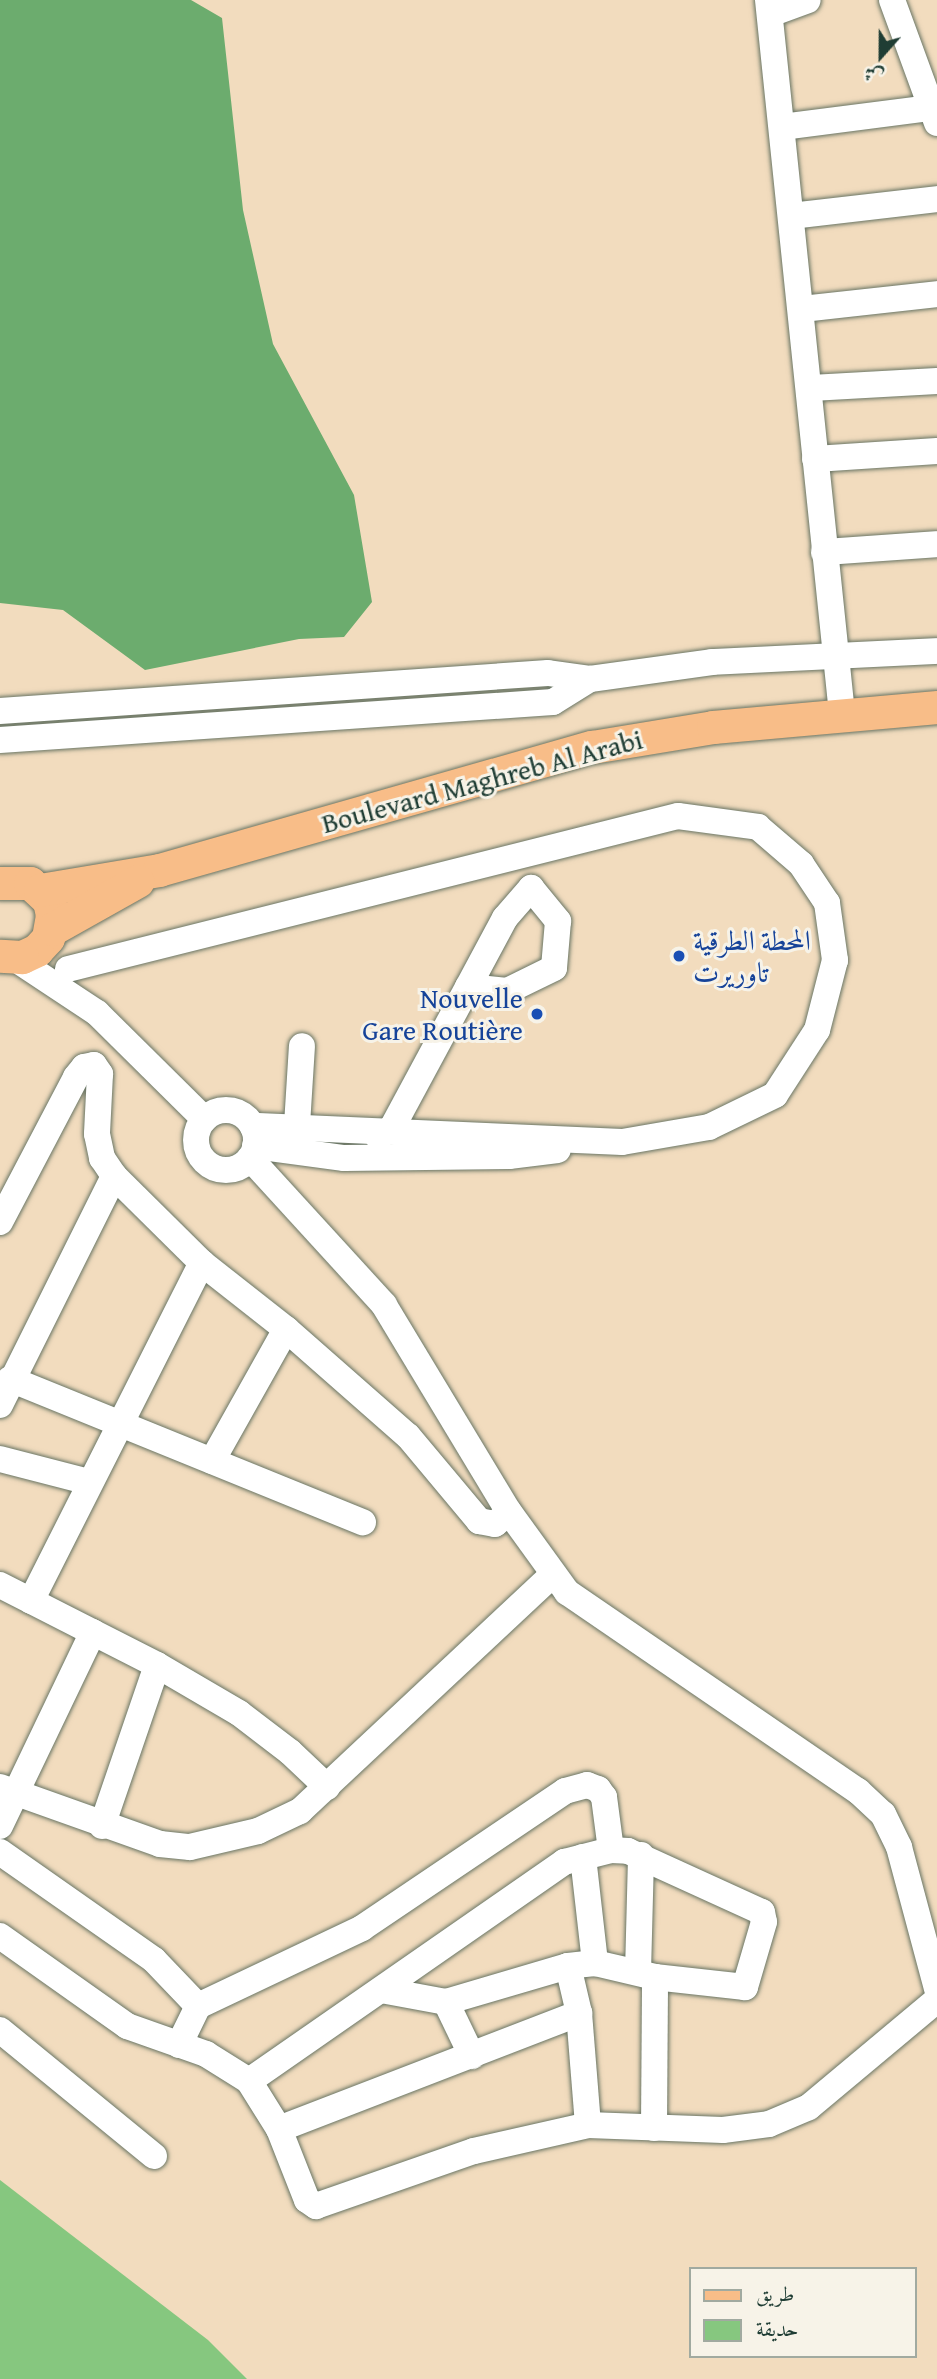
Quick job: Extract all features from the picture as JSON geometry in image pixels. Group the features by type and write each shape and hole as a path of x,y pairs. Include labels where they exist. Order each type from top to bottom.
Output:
{"main road":[{"name":"Boulevard Maghreb Al Arabi","path":"40,890 159,870 581,750 659,734 842,714 937,707"},
{"name":"Boulevard Maghreb Al Arabi","path":"7,957 30,955 50,934 159,870"},
{"path":"2,878 30,883 40,890 49,901 50,934"}],"street":[{"path":"808,0 769,7 811,388 824,552 842,714"},
{"path":"782,127 934,116 892,0"},
{"path":"791,216 937,199"},
{"path":"802,309 937,294"},
{"path":"811,388 937,381"},
{"path":"816,459 937,451"},
{"path":"824,552 937,544"},
{"path":"0,711 548,673 590,680 712,662 937,651"},
{"path":"0,740 553,702 590,680"},
{"path":"68,969 678,816 758,827 801,864 827,902 835,960 817,1030 775,1095 709,1126 622,1142 509,1156 344,1158 253,1143"},
{"path":"50,934 68,969 97,1013 204,1119"},
{"path":"7,957 97,1013"},
{"path":"344,1158 392,1128 468,987"},
{"path":"297,1125 302,1046"},
{"path":"0,1222 76,1077 84,1067 94,1065 100,1073 97,1135 102,1158 114,1176 202,1263 286,1329 408,1436 479,1521 495,1524 509,1511"},
{"path":"622,1142 297,1125 253,1143 234,1169 207,1163 196,1147 204,1119 213,1113 235,1112 253,1143 384,1305 509,1511 552,1575 611,1627 858,1791 883,1814 899,1847 937,1989"},
{"path":"0,1405 10,1379 114,1176"},
{"path":"31,1601 117,1424 202,1263"},
{"path":"212,1461 286,1329"},
{"path":"10,1379 363,1522"},
{"path":"0,1459 89,1482"},
{"path":"9,1790 102,1826 160,1844 190,1847 258,1831 300,1811 552,1575"},
{"path":"0,1585 157,1665 263,1730 327,1787"},
{"path":"0,1826 9,1790 93,1632"},
{"path":"102,1826 157,1665"},
{"path":"179,2045 198,2006 362,1928 565,1791 587,1785 598,1788 604,1797 611,1850"},
{"path":"249,2081 382,1990 551,1868 583,1857 611,1850 641,1855 755,1907 762,1912 764,1922 745,1987 595,1964 568,1966 446,2002 382,1990"},
{"path":"0,1852 154,1960 198,2006"},
{"path":"641,1855 654,2128"},
{"path":"583,1857 595,1964"},
{"path":"0,1936 127,2026 206,2054 249,2081 279,2130 307,2200 327,2206 474,2151 588,2125 723,2130 769,2124 809,2107 937,2000"},
{"path":"568,1966 579,2013 588,2125"},
{"path":"446,2002 472,2056"},
{"path":"279,2130 579,2013"},
{"path":"0,2030 154,2157"}],"green space":[{"path":"0,0 191,0 222,18 243,210 273,344 354,495 372,602 344,637 299,639 145,670 63,610 0,603"},
{"path":"0,2180 208,2340 247,2379 0,2379"}],"place":[{"name":"المحطة الطرقية تاوريرت","path":"679,956"},
{"name":"Nouvelle Gare Routière","path":"537,1014"}]}
